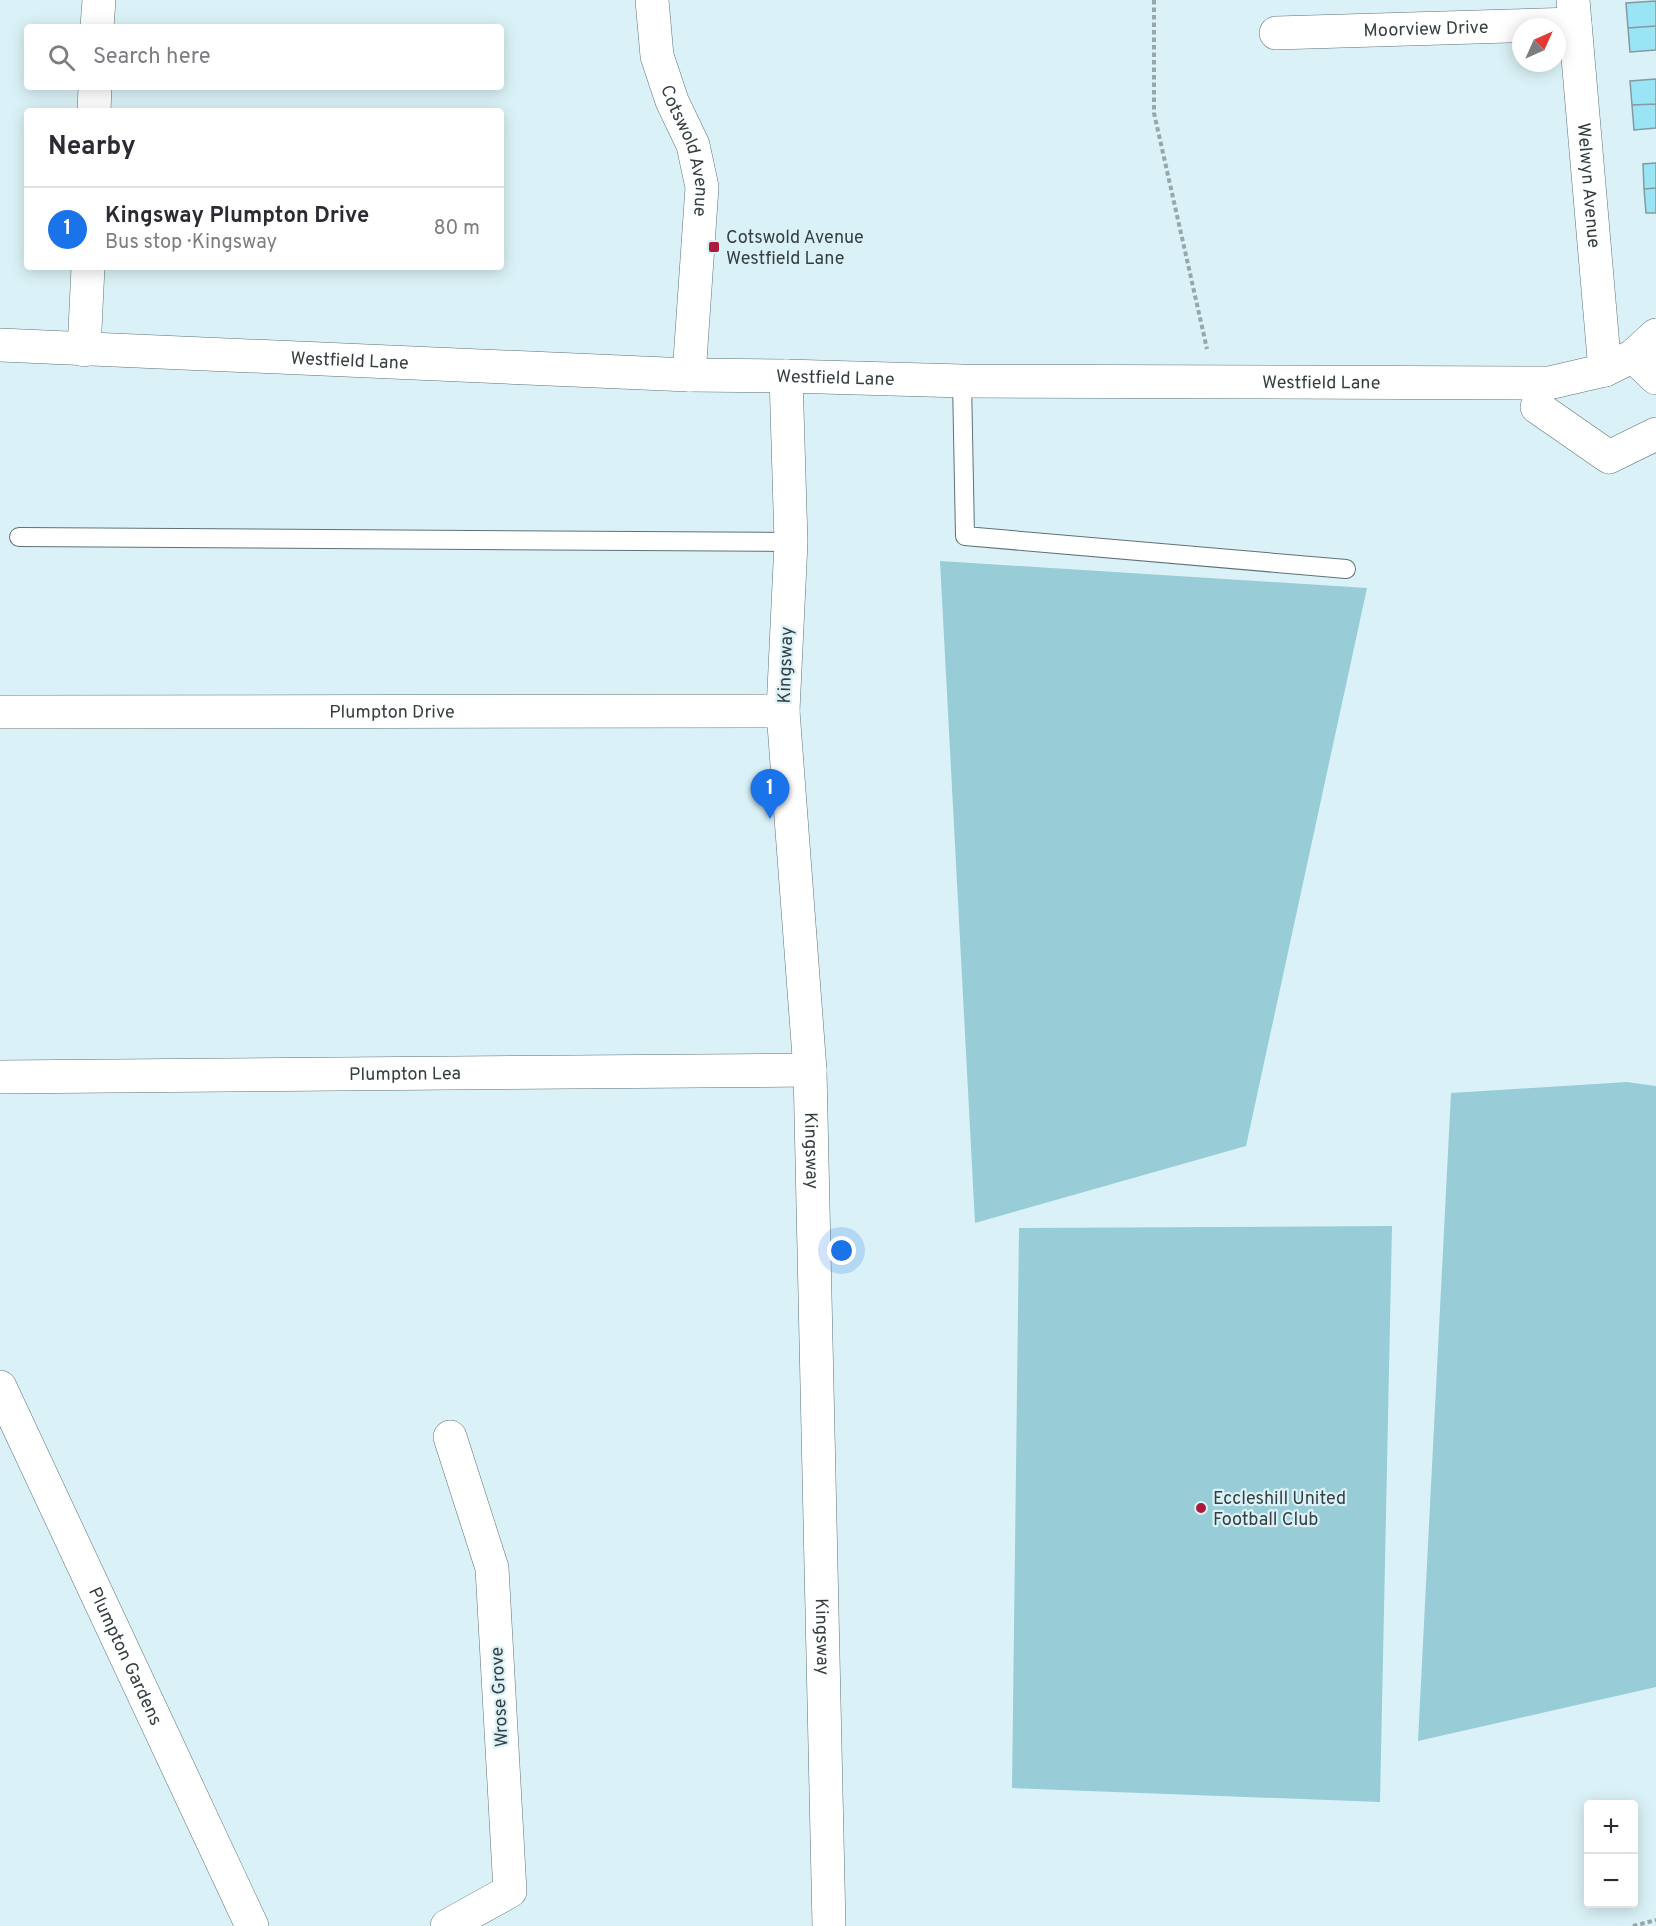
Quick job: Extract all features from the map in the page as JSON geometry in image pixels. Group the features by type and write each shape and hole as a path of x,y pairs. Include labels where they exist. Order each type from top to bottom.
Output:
{"street":[{"path":"98,24 99,0"},
{"name":"Cotswold Avenue","path":"652,0 657,56 672,100 693,145 702,187 689,375"},
{"name":"Moorview Drive","path":"1276,33 1574,12"},
{"name":"Welwyn Avenue","path":"1574,12 1638,360"},
{"path":"94,108 95,90"},
{"path":"84,350 88,270"},
{"name":"Westfield Lane","path":"0,345 689,375 962,381 1549,383 1638,360"},
{"name":"Kingsway","path":"786,376 791,542 783,711 810,1070 829,1926"},
{"path":"1537,407 1609,458 1656,434"},
{"name":"Plumpton Drive","path":"0,712 783,711"},
{"name":"Plumpton Lea","path":"0,1077 810,1070"},
{"name":"Plumpton Gardens","path":"0,1387 252,1926"},
{"name":"Wrose Grove","path":"447,1926 510,1891 492,1568 450,1437"}],"lane":[{"path":"962,381 965,536 1346,569"},
{"path":"19,537 791,542"}],"path":[{"path":"1154,0 1154,113 1214,382"},
{"path":"1633,1926 1656,1920"}],"shaded area":[{"path":"940,561 1367,588 1246,1146 975,1223"},
{"path":"1627,1082 1656,1086 1656,1687 1418,1741 1451,1093"},
{"name":"Eccleshill United Football Club","path":"1392,1226 1380,1802 1012,1788 1019,1228"}],"building":[{"path":"1656,1 1656,26 1628,28 1626,3"},
{"path":"1656,26 1656,50 1630,52 1628,28"},
{"path":"1656,79 1656,104 1632,105 1630,81"},
{"path":"1656,104 1656,128 1634,130 1632,105"},
{"path":"1656,163 1656,188 1644,189 1643,164"},
{"path":"1656,188 1656,213 1646,213 1644,189"}],"place":[{"name":"Cotswold Avenue Westfield Lane","path":"714,247"},
{"name":"Kingsway Plumpton Drive","path":"770,819"},
{"name":"Eccleshill United Football Club","path":"1201,1508"}]}
